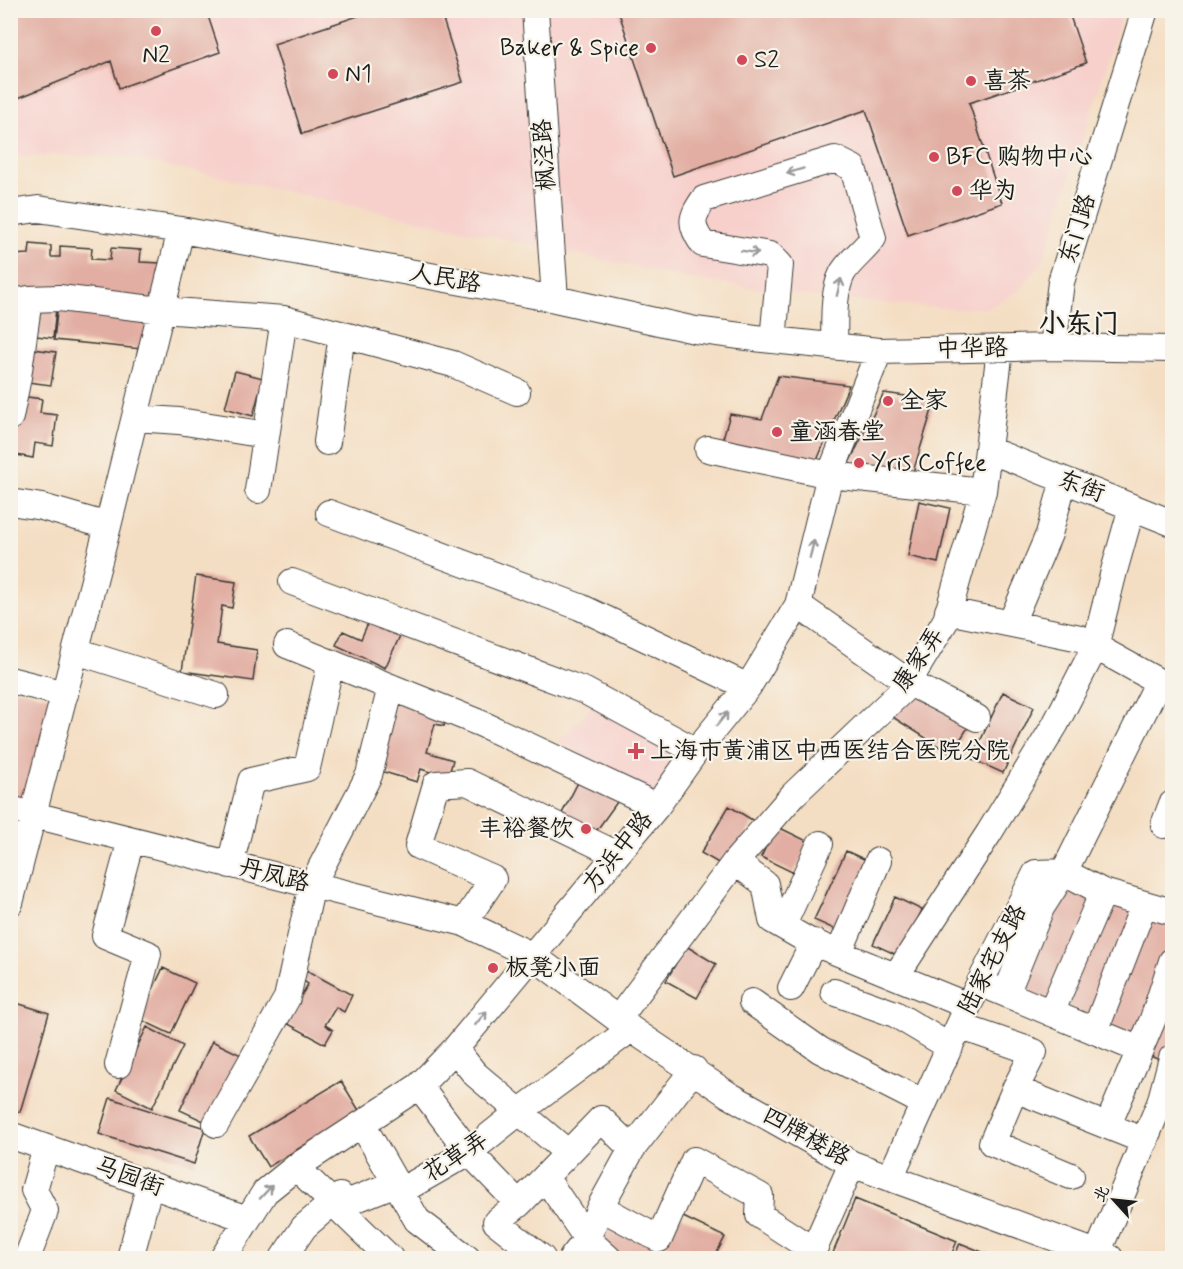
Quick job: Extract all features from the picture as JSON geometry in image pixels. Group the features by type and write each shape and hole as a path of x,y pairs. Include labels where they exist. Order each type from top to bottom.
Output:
{"street":[{"name":"枫泾路","path":"536,10 555,299"},
{"name":"东门路","path":"1053,347 1061,282 1145,10"},
{"path":"773,340 780,266 770,255 703,244 694,231 693,215 704,199 835,159 853,168 873,238 843,273 836,294 834,345"},
{"name":"人民路","path":"10,213 38,209 181,230 555,299 695,330 879,351"},
{"path":"10,903 23,812 65,694 181,230"},
{"path":"10,417 20,301 58,298 162,310 285,319 453,364 517,392"},
{"path":"258,490 285,319"},
{"path":"327,442 342,334"},
{"name":"中华路","path":"879,351 1053,347 1173,349"},
{"name":"康家弄","path":"624,1024 735,862 793,795 904,689 946,620 983,491 1000,349"},
{"name":"方浜中路","path":"223,1258 265,1192 296,1167 419,1086 455,1049 657,806 696,750 748,687 798,605 830,475 879,351"},
{"path":"135,418 179,421 266,435"},
{"path":"708,449 830,475 983,491"},
{"name":"东街","path":"989,450 1173,523"},
{"path":"1011,623 1049,534 1064,480"},
{"path":"10,502 42,507 108,526"},
{"path":"896,976 989,833 1055,725 1095,647 1132,507"},
{"path":"329,513 580,607 748,687"},
{"path":"292,582 585,691 696,750"},
{"path":"798,605 908,682 977,718"},
{"path":"948,611 1080,638 1166,686 1064,872 1041,908 1006,994"},
{"path":"287,645 482,724 657,806"},
{"path":"76,651 216,695"},
{"path":"230,865 252,781 307,768 331,663"},
{"path":"10,680 65,694"},
{"path":"216,1124 287,998 312,885 369,775 391,687"},
{"path":"464,923 494,879 418,846 436,784 467,782 616,854"},
{"name":"丹凤路","path":"23,812 464,923 533,956"},
{"path":"118,1065 148,954 105,936 131,840"},
{"path":"783,926 820,844"},
{"path":"839,953 879,861"},
{"path":"735,862 765,884 772,920 814,942 896,976 959,1026"},
{"path":"1064,872 1103,892 1173,912"},
{"name":"陆家宅支路","path":"890,1178 959,1026 1036,873 1064,872"},
{"path":"1051,1012 1103,892"},
{"path":"1095,1031 1144,904"},
{"path":"791,988 814,942"},
{"name":"四牌楼路","path":"533,956 624,1024 694,1069 729,1095 852,1164 1103,1256"},
{"path":"1108,1125 1153,1019 1173,961"},
{"path":"980,983 1140,1050"},
{"path":"834,992 895,1014 959,1026 1034,1052 992,1143 1071,1176"},
{"path":"752,1002 820,1050 924,1103"},
{"name":"花草弄","path":"284,1258 304,1227 340,1196 349,1202 396,1182 408,1187 469,1152 624,1024"},
{"path":"455,1049 475,1074 568,1153"},
{"path":"1103,1256 1145,1141 1166,1106 1173,1058"},
{"path":"579,1249 632,1149 694,1069"},
{"path":"419,1086 469,1152 519,1204"},
{"path":"1015,1089 1145,1141"},
{"path":"542,1258 496,1222 519,1204 601,1119 632,1149"},
{"path":"362,1124 417,1220 467,1258"},
{"name":"马园街","path":"10,1135 247,1219"},
{"path":"27,1258 45,1211 34,1190 46,1148"},
{"path":"600,1208 659,1239 694,1160 760,1196 759,1215 812,1254 852,1164"},
{"path":"296,1167 390,1258"},
{"path":"544,1177 579,1249 608,1258"},
{"path":"130,1258 150,1184"}],"shaded area":[{"path":"11,11 1124,11 1042,264 1017,291 988,308 956,309 825,298 689,279 128,157 53,155 11,158"},
{"name":"上海市黄浦区中西医结合医院分院","path":"599,698 696,751 657,806 573,766 578,752 558,742"}],"building":[{"path":"10,10 206,10 220,52 119,88 111,61 18,98 10,77"},
{"path":"360,10 440,10 463,82 302,134 274,44 361,15"},
{"path":"618,10 1068,10 1086,63 969,103 1002,203 908,235 866,110 673,176"},
{"path":"30,244 51,246 51,257 60,257 60,246 92,248 91,259 110,260 111,248 141,250 140,262 161,263 159,301 10,297 10,255 29,254"},
{"path":"58,303 155,314 151,350 54,340"},
{"path":"31,305 56,308 53,338 28,335"},
{"path":"25,348 56,352 51,385 20,381"},
{"path":"235,371 263,378 253,416 225,408"},
{"name":"童涵春堂","path":"778,376 849,385 815,465 721,445 730,414 762,419"},
{"path":"884,393 935,400 910,482 844,473"},
{"path":"20,396 42,399 40,413 57,415 53,446 35,443 33,458 11,454"},
{"path":"919,501 950,508 938,563 908,556"},
{"path":"196,576 236,582 232,608 222,606 217,644 257,650 253,681 182,671"},
{"path":"368,623 406,623 385,668 336,645 343,631 361,639"},
{"path":"400,686 451,702 444,726 435,724 427,752 453,760 448,778 421,769 417,782 374,769"},
{"path":"908,687 969,726 951,754 891,716"},
{"path":"14,688 57,699 26,801 10,798 10,702"},
{"path":"1003,692 1034,707 1003,773 972,759"},
{"path":"584,771 625,791 589,841 556,825"},
{"path":"729,806 754,821 727,868 701,853"},
{"path":"10,821 22,824 10,868"},
{"path":"776,826 809,842 794,873 761,857"},
{"path":"846,851 875,864 843,933 814,920"},
{"path":"1062,885 1093,898 1050,1001 1020,988"},
{"path":"895,897 922,910 899,956 873,944"},
{"path":"1102,898 1138,913 1094,1017 1058,1002"},
{"path":"1146,912 1172,923 1172,947 1134,1040 1098,1025"},
{"path":"686,946 716,964 697,998 666,981"},
{"path":"163,968 195,983 171,1034 139,1019"},
{"path":"306,970 352,995 344,1012 336,1007 325,1025 333,1030 325,1044 279,1019 294,1009 308,984 301,979"},
{"path":"1172,983 1172,1065 1143,1053"},
{"path":"10,1001 49,1013 20,1112 10,1109"},
{"path":"147,1027 183,1046 152,1108 116,1090"},
{"path":"212,1041 241,1055 210,1124 180,1110"},
{"path":"341,1081 360,1112 268,1167 249,1136"},
{"path":"110,1098 205,1128 194,1164 99,1134"},
{"path":"855,1199 957,1241 950,1258 831,1258"},
{"path":"679,1215 725,1237 714,1258 617,1258 596,1238 607,1219 664,1250"},
{"path":"960,1243 997,1258 954,1258"}],"place":[{"name":"N2","path":"156,31"},
{"name":"Baker & Spice","path":"651,48"},
{"name":"S2","path":"742,60"},
{"name":"N1","path":"333,74"},
{"name":"喜茶","path":"971,81"},
{"name":"BFC 购物中心","path":"934,157"},
{"name":"华为","path":"957,191"},
{"name":"全家","path":"888,401"},
{"name":"童涵春堂","path":"777,432"},
{"name":"Yris Coffee","path":"859,463"},
{"name":"上海市黄浦区中西医结合医院分院","path":"636,751"},
{"name":"丰裕餐饮","path":"586,829"},
{"name":"板凳小面","path":"493,968"}],"district":[{"name":"小东门","path":"1079,324"}]}
